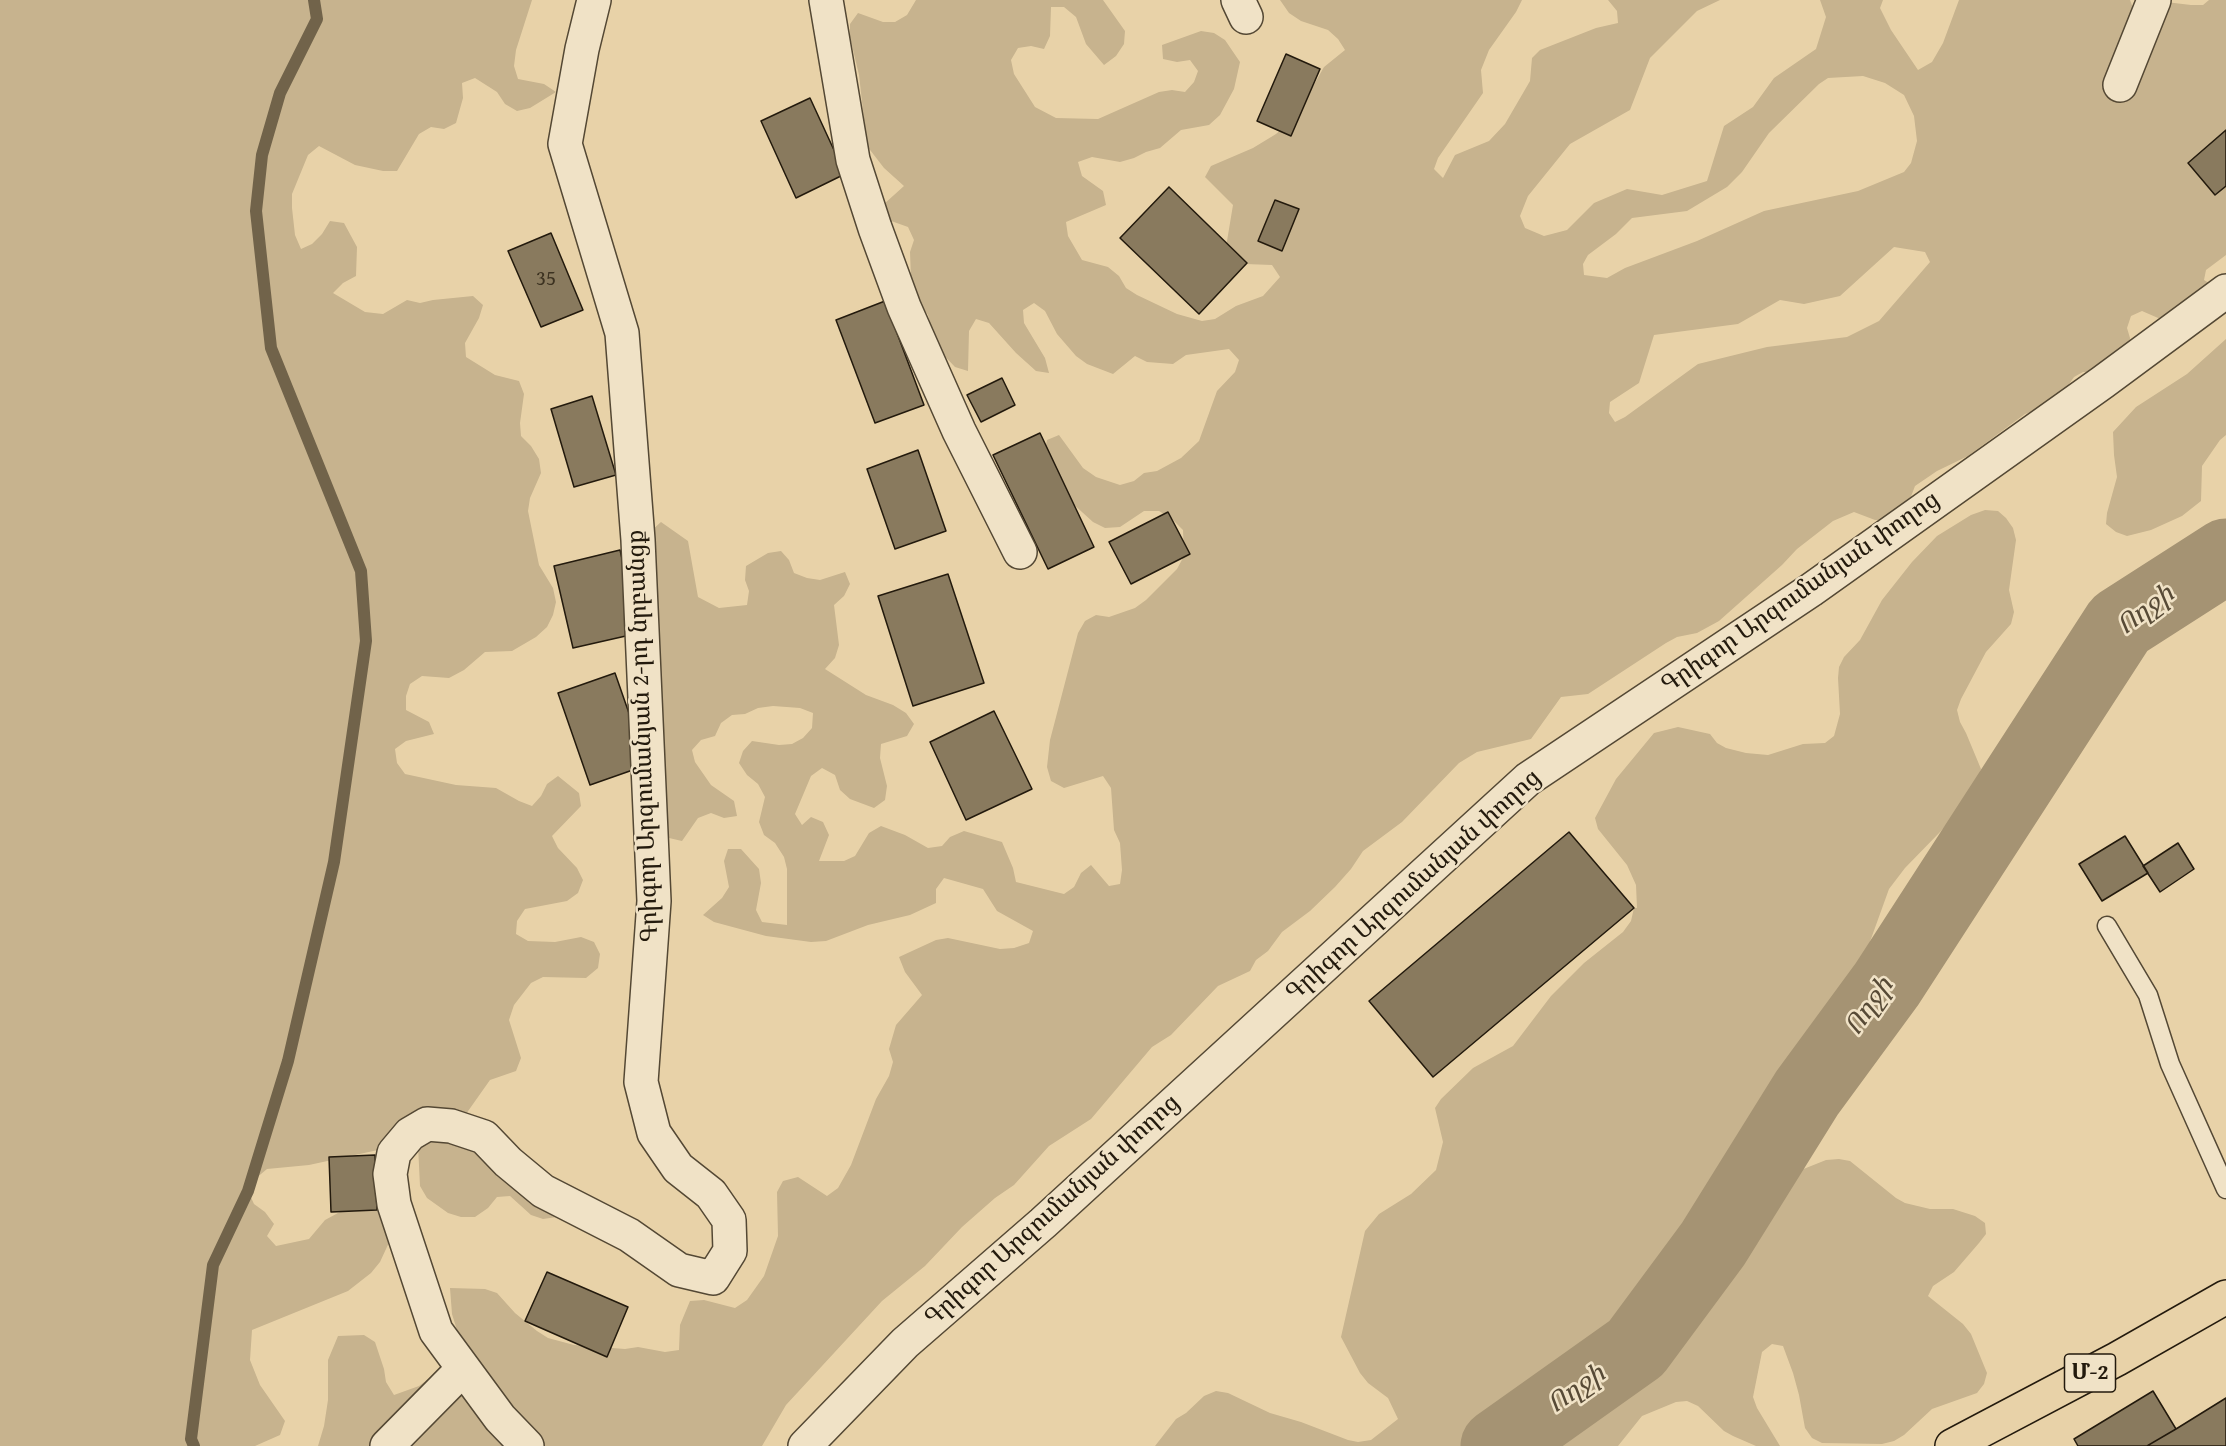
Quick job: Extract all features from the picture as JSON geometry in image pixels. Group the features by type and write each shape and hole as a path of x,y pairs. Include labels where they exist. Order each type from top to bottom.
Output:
{"highway":[{"name":"Մ-2","path":"1952,1446 2117,1359 2226,1297"}],"street":[{"name":"Գրիգոր Արզումանյան 2-րդ նրբանցք","path":"527,1446 500,1418 436,1331 394,1204 390,1174 394,1153 410,1134 427,1124 451,1126 484,1137 508,1162 543,1191 629,1235 679,1270 713,1278 730,1251 729,1220 711,1194 678,1168 654,1133 641,1082 654,901 638,540 622,333 565,144 582,49 594,0"},
{"path":"826,0 854,159 875,228 903,307 959,431 1020,552"},
{"path":"2120,85 2154,0"},
{"name":"Գրիգոր Արզումանյան փողոց","path":"804,1446 905,1343 1043,1223 1528,779 1811,590 2103,382 2226,291"},
{"path":"387,1446 463,1369"}],"lane":[{"path":"2107,926 2148,995 2170,1064 2226,1190"}],"shaded area":[{"path":"0,0 532,0 516,50 514,66 518,79 544,84 556,92 530,108 517,111 505,104 497,92 475,78 462,83 463,98 456,123 444,129 431,127 419,134 397,171 383,171 355,165 319,146 308,155 292,194 292,208 295,235 301,249 312,244 330,221 344,223 357,247 356,276 343,283 333,293 365,312 383,314 407,300 420,303 473,296 483,305 479,318 465,343 466,357 495,375 519,381 524,394 520,423 521,436 539,459 541,473 530,498 528,511 539,565 553,588 556,602 553,615 547,627 536,637 512,651 485,652 464,670 449,678 422,676 410,684 406,696 406,710 429,722 434,734 406,741 395,749 397,763 405,774 456,785 496,788 532,806 541,796 547,784 558,776 579,793 581,806 552,836 558,848 577,868 583,880 578,893 567,901 525,909 517,921 516,934 528,941 555,942 581,937 594,942 600,954 598,968 586,978 543,977 531,983 514,1005 509,1020 521,1058 516,1071 490,1080 466,1114 557,1204 557,1217 543,1219 531,1215 510,1196 497,1197 488,1208 475,1217 461,1217 448,1213 427,1198 420,1186 418,1145 378,1150 309,1165 267,1169 255,1179 248,1191 254,1204 265,1212 274,1224 267,1236 276,1246 309,1239 325,1220 349,1207 375,1202 388,1207 392,1236 380,1262 371,1273 348,1291 252,1330 250,1360 260,1385 285,1421 280,1435 255,1446 0,1446"},
{"path":"916,0 1103,0 1125,31 1124,44 1116,56 1104,65 1086,44 1076,17 1064,7 1051,7 1050,36 1044,49 1031,46 1018,48 1011,60 1014,74 1035,107 1056,118 1098,119 1159,92 1172,90 1185,92 1194,82 1198,71 1190,60 1177,62 1163,59 1162,45 1201,31 1214,33 1225,40 1240,62 1234,89 1220,115 1209,125 1181,130 1160,148 1134,158 1120,162 1092,157 1078,162 1082,176 1103,191 1106,205 1066,222 1068,236 1082,260 1108,267 1119,276 1126,288 1137,295 1177,314 1202,321 1215,319 1236,306 1263,296 1280,277 1272,265 1245,264 1226,247 1233,205 1205,177 1211,166 1253,148 1276,134 1296,116 1324,67 1345,50 1328,30 1301,21 1289,13 1280,0 1522,0 1489,50 1481,70 1483,93 1438,158 1434,169 1443,178 1455,155 1489,141 1505,124 1530,81 1532,58 1540,50 1596,28 1618,23 1617,11 1608,0 1720,0 1697,11 1650,58 1630,110 1570,144 1528,196 1520,216 1525,228 1544,236 1567,230 1594,203 1627,189 1662,195 1707,181 1724,126 1753,107 1774,78 1816,49 1826,17 1820,0 1883,0 1880,8 1891,30 1918,70 1932,62 1943,43 1959,0 2130,0 2133,8 2143,9 2166,2 2203,5 2209,0 2226,0 2226,255 2206,270 2204,280 2214,286 2165,321 2142,311 2131,316 2127,328 2130,338 2129,348 2094,372 2083,372 2074,377 2056,403 2025,414 1968,456 1937,471 1915,486 1904,515 1887,520 1875,520 1854,512 1833,521 1797,549 1719,621 1697,633 1677,637 1666,643 1588,694 1561,697 1531,739 1477,752 1459,763 1402,822 1363,851 1335,887 1310,911 1282,932 1268,951 1256,960 1250,971 1218,986 1171,1035 1152,1047 1091,1119 1049,1146 1014,1185 995,1198 962,1227 925,1266 882,1301 786,1405 762,1446 318,1446 328,1400 328,1360 338,1336 364,1335 375,1342 386,1382 394,1395 419,1386 450,1362 460,1340 452,1314 450,1288 485,1289 497,1293 515,1313 548,1338 574,1345 625,1349 638,1347 665,1352 679,1350 680,1325 690,1301 704,1300 735,1308 747,1300 764,1276 778,1236 777,1192 783,1181 798,1177 827,1196 838,1188 851,1165 876,1099 889,1076 893,1062 889,1049 896,1025 922,995 905,972 899,957 936,940 948,938 1000,949 1014,948 1029,943 1033,931 997,911 983,889 944,878 936,889 936,903 910,915 868,925 826,941 811,942 766,936 714,922 703,915 722,898 729,887 724,861 728,849 741,849 759,869 761,883 756,910 762,922 787,925 787,869 784,857 775,843 764,835 759,822 765,797 758,784 747,775 739,763 743,751 752,741 779,745 792,744 803,738 812,728 813,713 800,708 773,706 758,708 745,714 732,715 721,723 715,736 701,740 692,750 695,762 711,785 734,801 737,816 724,818 711,813 698,818 682,841 669,838 663,812 651,531 661,522 688,541 698,597 719,608 747,605 749,591 745,580 746,566 768,553 781,551 789,560 794,573 807,578 820,580 845,572 850,584 844,596 834,605 839,645 835,658 825,669 866,695 893,705 906,713 914,724 907,736 881,744 880,758 887,786 885,800 874,808 850,799 840,790 835,775 822,768 811,776 795,814 802,825 811,817 823,822 829,835 819,861 844,861 855,856 869,833 881,826 905,835 928,848 942,846 950,837 964,831 1002,842 1016,882 1064,894 1074,887 1081,873 1091,865 1109,886 1120,884 1122,870 1120,843 1114,830 1111,788 1103,776 1064,788 1051,781 1047,767 1050,740 1078,633 1085,621 1096,615 1109,617 1135,608 1146,600 1177,569 1184,556 1183,530 1159,511 1144,511 1120,527 1105,528 1093,522 1071,502 1044,455 1047,440 1059,435 1083,468 1096,477 1120,485 1134,481 1144,473 1157,471 1181,458 1199,441 1217,391 1235,372 1239,360 1229,349 1186,355 1173,364 1147,362 1135,356 1113,374 1087,364 1076,356 1057,334 1045,311 1034,303 1023,310 1024,323 1045,358 1049,373 1036,371 989,323 976,319 969,331 968,371 955,367 936,347 928,315 920,304 911,278 910,252 914,240 908,227 880,217 884,204 904,186 884,168 867,146 859,75 850,37 850,24 858,13 883,22 895,22 907,15","holes":["1863,76 1885,83 1904,95 1914,116 1917,141 1911,163 1904,172 1858,191 1764,211 1697,241 1625,268 1607,278 1584,275 1583,264 1588,255 1616,234 1632,218 1687,211 1727,187 1742,172 1769,133 1819,84 1828,78","1894,247 1925,252 1930,262 1879,321 1847,337 1767,347 1698,364 1625,417 1615,422 1609,413 1610,402 1639,383 1654,335 1738,324 1780,300 1804,304 1840,296"]},
{"path":"2226,339 2226,435 2202,466 2201,501 2182,516 2151,530 2127,536 2116,532 2106,524 2117,477 2113,432 2136,407 2187,374"},
{"path":"1985,510 1998,511 2006,518 2013,528 2016,540 2009,590 2014,612 2011,624 1986,652 1957,710 1981,769 1978,780 1941,831 1905,868 1889,889 1863,961 1806,1035 1803,1045 1804,1073 1800,1084 1793,1094 1773,1106 1748,1149 1724,1180 1696,1237 1689,1246 1682,1267 1684,1278 1704,1292 1715,1294 1738,1254 1758,1227 1780,1185 1801,1170 1826,1160 1850,1161 1905,1203 1930,1209 1953,1209 1975,1216 1985,1223 1986,1234 1979,1243 1954,1272 1933,1286 1928,1296 1963,1324 1971,1334 1987,1373 1984,1384 1977,1393 1932,1409 1904,1435 1894,1441 1882,1444 1822,1443 1812,1438 1805,1428 1799,1395 1783,1346 1772,1344 1762,1352 1753,1397 1757,1408 1780,1446 1756,1446 1733,1436 1724,1431 1698,1406 1687,1401 1676,1402 1642,1416 1618,1446 1552,1446 1579,1422 1586,1399 1587,1375 1578,1367 1567,1366 1546,1379 1537,1389 1464,1446 1155,1446 1176,1419 1204,1396 1216,1391 1228,1393 1270,1413 1358,1442 1371,1440 1398,1419 1388,1398 1368,1383 1360,1373 1341,1337 1365,1231 1379,1214 1411,1194 1436,1170 1443,1142 1435,1108 1441,1099 1473,1068 1513,1046 1551,996 1584,963 1623,932 1631,921 1634,908 1637,908 1636,885 1627,865 1598,829 1595,818 1616,779 1654,733 1678,727 1710,734 1717,743 1726,748 1746,753 1768,755 1803,744 1825,743 1834,736 1840,714 1839,667 1844,657 1860,640 1882,600 1912,562 1937,536 1971,515"}],"building":[{"path":"1286,54 1320,69 1291,136 1257,121"},
{"path":"810,98 845,174 796,198 761,121"},
{"path":"2226,130 2226,186 2215,195 2188,163"},
{"path":"1169,187 1247,263 1199,314 1120,238"},
{"path":"1275,200 1299,209 1282,251 1258,241"},
{"path":"551,233 583,310 541,327 508,251"},
{"path":"885,301 924,405 875,423 836,320"},
{"path":"1002,378 1015,405 981,422 967,395"},
{"path":"592,396 616,475 574,487 551,409"},
{"path":"1040,433 1094,547 1048,569 993,455"},
{"path":"918,450 946,531 895,549 867,469"},
{"path":"1168,512 1190,554 1131,584 1109,542"},
{"path":"620,550 639,633 573,648 554,566"},
{"path":"948,574 984,683 913,706 878,596"},
{"path":"615,673 647,765 590,785 558,693"},
{"path":"994,711 1032,789 966,820 930,742"},
{"path":"1569,832 1634,908 1433,1077 1369,1001"},
{"path":"2125,836 2148,873 2102,901 2079,864"},
{"path":"2178,843 2194,869 2160,892 2143,866"},
{"path":"375,1155 377,1210 331,1212 329,1157"},
{"path":"547,1272 628,1307 607,1357 525,1321"},
{"path":"2153,1391 2176,1429 2147,1446 2078,1446 2074,1439"},
{"path":"2226,1398 2226,1446 2147,1446 2176,1429"}],"waterway":[{"path":"194,1446 191,1439 213,1265 248,1191 288,1061 334,862 366,641 361,571 271,348 256,211 262,155 280,93 317,19 314,0"},
{"name":"Ողջի","path":"1498,1446 1636,1348 1713,1244 1807,1093 1887,984 2120,624 2226,556"}]}
